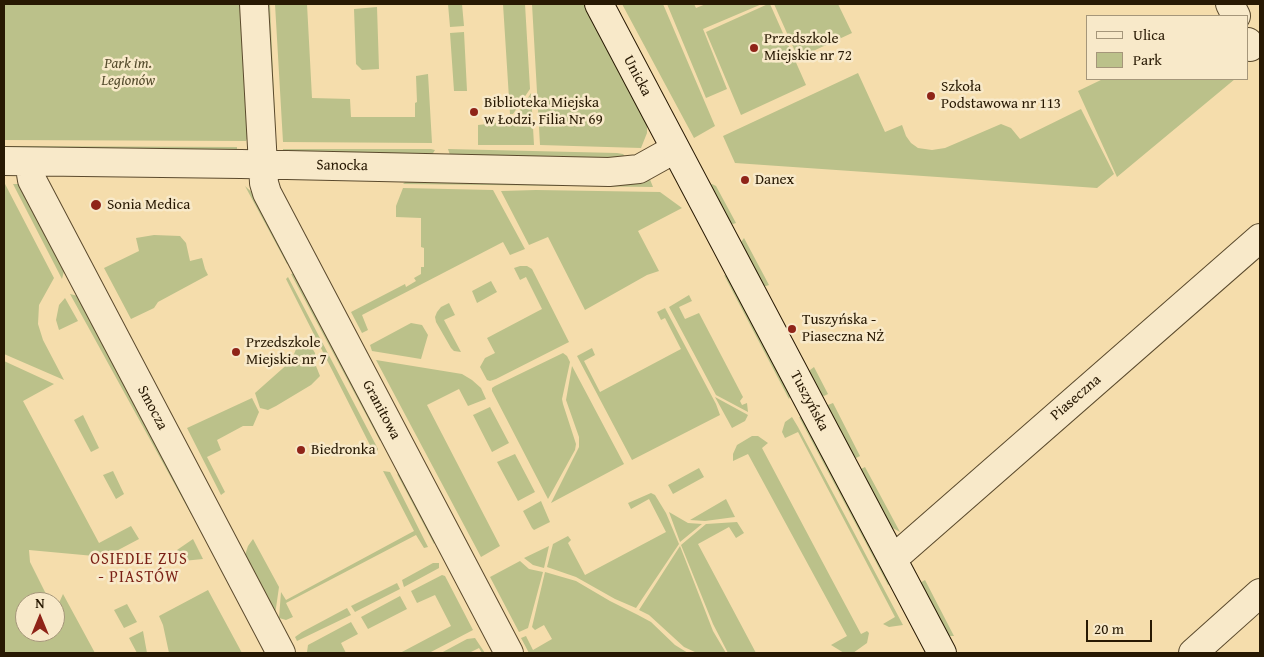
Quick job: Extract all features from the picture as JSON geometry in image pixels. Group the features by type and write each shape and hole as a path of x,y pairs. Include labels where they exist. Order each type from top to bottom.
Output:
{"street":[{"name":"Granitowa","path":"254,4 262,165 267,193 509,653"},
{"name":"Unicka","path":"599,4 675,149"},
{"name":"Sanocka","path":"17,161 609,172 639,169 675,149"},
{"name":"Tuszyńska","path":"675,149 942,653"},
{"name":"Smocza","path":"17,161 32,180 281,653"},
{"name":"Piaseczna","path":"893,559 1260,238"},
{"path":"1194,653 1260,593"}],"green space":[{"name":"Park im. Legionów","path":"4,4 244,4 251,130 246,141 4,140"},
{"path":"264,4 270,4 276,142 272,141"},
{"path":"275,4 307,4 312,98 350,99 351,117 415,117 415,103 417,102 416,76 428,74 432,143 283,142"},
{"path":"448,4 462,4 464,26 450,27"},
{"path":"503,4 525,4 530,89 513,114 510,114"},
{"path":"532,4 586,4 647,123 647,133 641,148 540,145"},
{"path":"622,4 663,4 715,126 694,138"},
{"path":"667,4 694,4 696,8 706,4 762,4 703,29 727,89 706,98"},
{"path":"770,4 806,85 741,115 706,32"},
{"path":"774,4 838,4 852,33 798,58"},
{"path":"377,7 379,69 362,70 356,64 354,9"},
{"path":"464,32 467,91 454,91 450,33"},
{"path":"858,73 885,132 902,125 906,136 918,148 932,150 945,148 1001,124 1011,128 1020,139 1081,109 1114,174 1097,188 735,163 723,136"},
{"path":"1101,80 1234,80 1117,177 1078,91"},
{"path":"531,93 534,145 478,145 478,125 513,121"},
{"path":"4,146 237,147 237,154 4,151"},
{"path":"283,149 435,150 430,158 283,154"},
{"path":"448,149 617,153 623,154 628,159 623,162 450,155"},
{"path":"649,177 653,187 403,184 408,179"},
{"path":"4,182 54,278 39,305 38,324 43,340 64,380 4,354"},
{"path":"13,184 18,184 62,266 64,271 62,279"},
{"path":"712,184 716,186 736,223 727,222 708,186"},
{"path":"245,186 257,197 288,262 287,264"},
{"path":"403,188 493,190 525,249 510,255 503,242 362,315 368,330 362,333 351,312 405,284 406,287 416,281 414,278 421,274 421,267 424,267 424,248 421,247 421,218 396,217 396,206"},
{"path":"501,191 660,192 682,208 638,231 659,271 647,275 585,310 548,237 529,245"},
{"path":"154,235 180,236 186,243 190,261 202,258 208,275 158,302 154,308 131,319 104,268 139,251 136,238"},
{"path":"744,238 769,285 761,286 739,245"},
{"path":"527,266 532,269 569,342 490,381 487,380 480,367 485,358 495,353 487,338 542,309 526,277 520,280 514,268"},
{"path":"296,273 380,433 380,441 291,274"},
{"path":"724,275 732,278 791,394 789,399"},
{"path":"288,277 378,449 375,455 286,279"},
{"path":"491,281 497,292 477,303 472,291"},
{"path":"70,294 78,296 195,512 191,514"},
{"path":"689,295 692,301 679,307 685,319 699,313 743,397 740,401 742,405 747,403 748,412 716,395 669,307"},
{"path":"65,298 78,321 59,330 56,320 59,305"},
{"path":"449,303 455,315 444,320 461,352 454,351 451,348 436,322 437,312 441,307"},
{"path":"665,308 720,415 632,460 577,356 592,348 595,355 584,361 600,392 681,349 665,318 661,320 657,312"},
{"path":"411,323 422,325 428,335 421,359 372,351 370,345"},
{"path":"297,347 312,348 315,353 316,366 320,376 311,385 276,406 268,410 260,408 255,393 291,361"},
{"path":"563,353 570,362 562,399 576,444 575,450 548,499 492,388"},
{"path":"376,360 462,374 481,388 486,399 468,406 459,389 427,405 500,546 481,557"},
{"path":"4,361 54,384 23,401 99,543 131,526 139,539 105,557 29,550 30,562 45,592 15,592 15,642 65,642 65,598 95,653 4,653"},
{"path":"572,366 624,464 551,503 579,447 579,437 566,400"},
{"path":"814,367 828,394 824,396 818,394 808,376 810,370"},
{"path":"715,397 748,415 745,421 732,428"},
{"path":"252,398 259,412 253,426 243,426 217,440 221,450 207,457 225,492 221,495 187,428"},
{"path":"833,403 860,456 856,458 851,456 826,410 828,405"},
{"path":"490,407 509,443 492,452 473,415"},
{"path":"83,415 99,448 91,452 74,420"},
{"path":"792,417 903,625 889,627 883,624 895,617 798,432 785,438 782,432 785,422"},
{"path":"799,417 804,418 893,582 888,585"},
{"path":"752,436 758,436 768,443 762,448 831,578 861,634 867,631 869,633 867,643 853,653 844,653 831,645 847,636 748,454 733,461 733,454 737,445"},
{"path":"515,454 535,492 518,501 497,462"},
{"path":"865,467 900,532 889,526 859,470"},
{"path":"699,468 704,477 673,494 668,485"},
{"path":"113,471 124,494 116,499 103,475"},
{"path":"383,471 390,472 428,547 424,548 416,535 286,603 293,617 286,620 279,618 281,592 286,600 414,531"},
{"path":"397,474 401,476 436,541 434,544"},
{"path":"651,493 655,495 666,513 679,544 636,608 615,599 576,577 547,567 553,544 568,536 571,540 568,543 585,575 666,532 649,499 631,509 628,503"},
{"path":"726,499 735,517 705,521 690,520"},
{"path":"541,501 550,522 534,530 523,511"},
{"path":"669,512 688,523 702,524 680,542"},
{"path":"737,522 744,533 736,538 729,527 698,544 756,653 728,653 713,624 681,545 706,524"},
{"path":"193,539 203,559 183,561 177,550"},
{"path":"253,539 279,587 275,615 247,568 245,555"},
{"path":"549,546 544,568 533,565 524,558"},
{"path":"680,546 713,631 726,653 697,653 684,647 649,615 639,610"},
{"path":"520,561 529,569 543,572 528,628 519,632 490,577"},
{"path":"433,563 439,563 439,568 404,587 402,580"},
{"path":"545,572 576,581 651,622 675,645 688,653 529,653 521,638 526,636 533,650 552,639 544,625 535,630 532,627"},
{"path":"442,575 445,576 473,630 429,653 400,653 451,626 435,595 417,603 411,591"},
{"path":"925,580 954,636 946,636 918,584"},
{"path":"397,583 400,589 355,612 351,606"},
{"path":"208,590 242,653 169,653 163,625 159,616"},
{"path":"400,596 407,609 368,629 361,617"},
{"path":"127,604 137,622 124,628 114,610"},
{"path":"347,608 351,615 297,641 295,637 302,632"},
{"path":"351,622 358,634 341,643 346,653 307,652 308,645"},
{"path":"143,631 147,653 137,653 129,638"},
{"path":"475,638 485,653 482,653 479,648 469,653 441,653 467,639"}],"place":[{"name":"Przedszkole Miejskie nr 72","path":"754,48"},
{"name":"Szkoła Podstawowa nr 113","path":"931,96"},
{"name":"Biblioteka Miejska w Łodzi, Filia Nr 69","path":"474,112"},
{"name":"Danex","path":"745,180"},
{"name":"Sonia Medica","path":"96,205"},
{"name":"Tuszyńska - Piaseczna NŻ","path":"792,329"},
{"name":"Przedszkole Miejskie nr 7","path":"236,352"},
{"name":"Biedronka","path":"301,450"}],"district":[{"name":"OSIEDLE ZUS - PIASTÓW","path":"139,569"}]}
